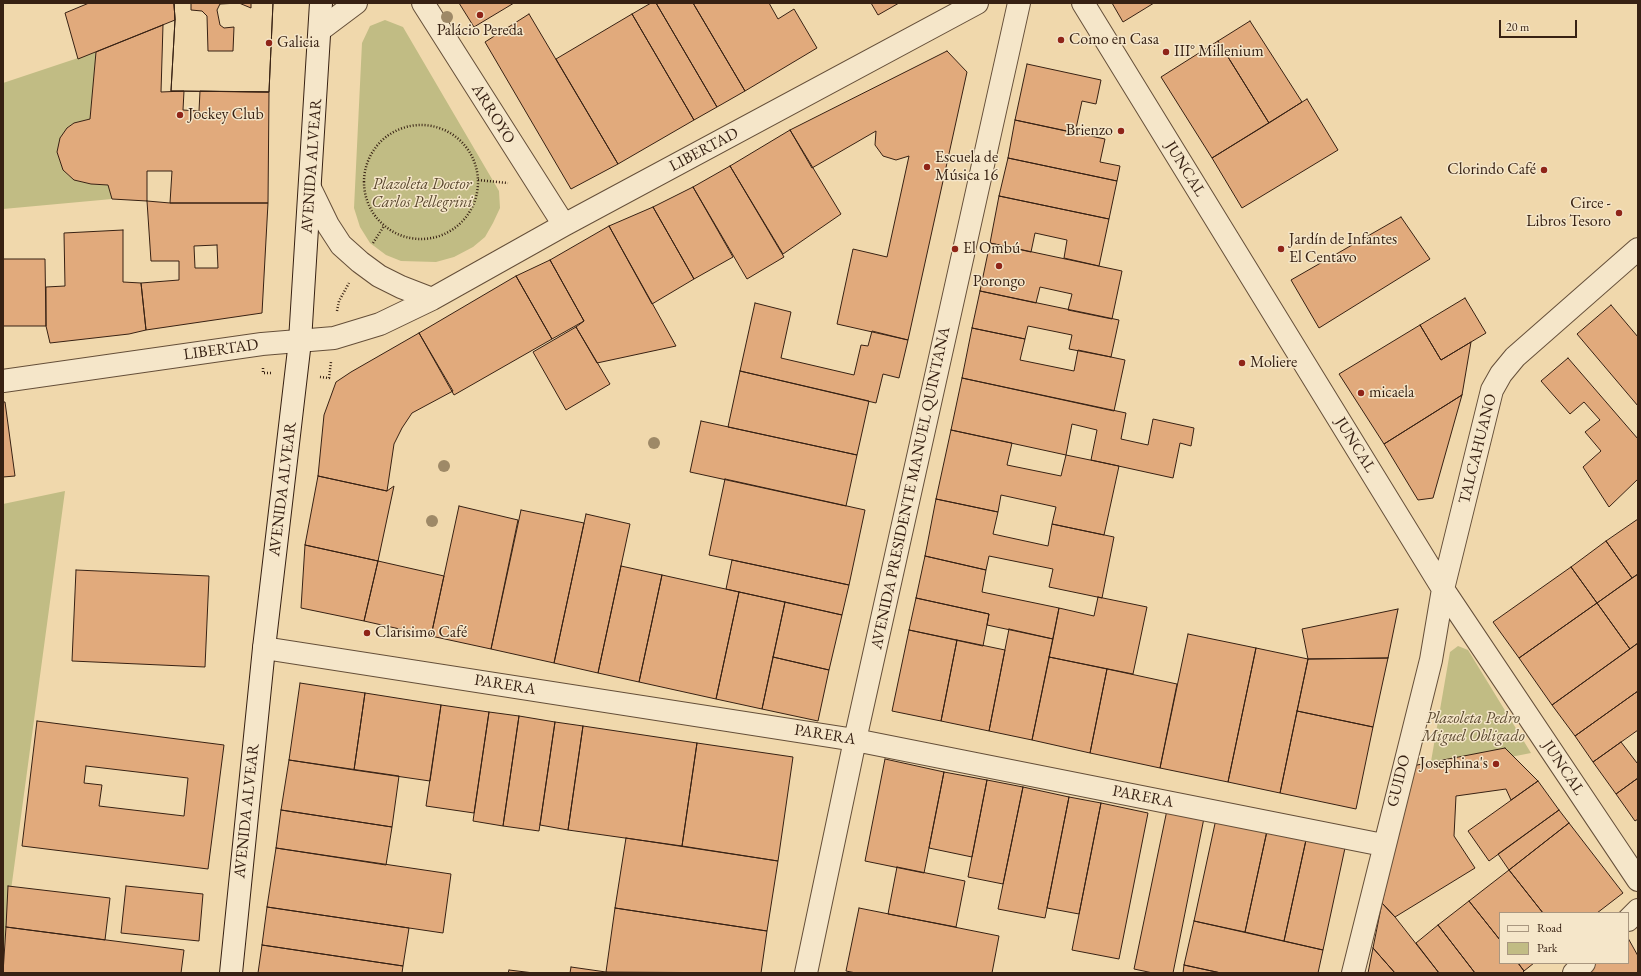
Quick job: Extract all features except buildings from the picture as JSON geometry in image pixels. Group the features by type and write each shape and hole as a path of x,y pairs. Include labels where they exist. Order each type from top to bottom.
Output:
{"street":[{"name":"AVENIDA ALVEAR","path":"231,973 264,648 300,341 311,190 321,3"},
{"path":"320,30 356,3"},
{"name":"ARROYO","path":"423,3 564,225"},
{"name":"LIBERTAD","path":"3,381 262,344 334,338 358,332 380,324 432,299 564,225 977,3"},
{"name":"AVENIDA PRESIDENTE MANUEL QUINTANA","path":"806,973 855,740 1019,3"},
{"name":"JUNCAL","path":"1083,3 1443,589 1638,880"},
{"path":"311,190 328,225 337,238 360,262 379,276 401,287 432,299"},
{"name":"TALCAHUANO","path":"1443,589 1492,390 1501,374 1515,356 1638,249"},
{"name":"GUIDO","path":"1353,973 1383,845 1430,660 1443,589"},
{"name":"PARERA","path":"264,648 855,740 1383,845"},
{"path":"1629,919 1638,910"},
{"path":"1574,973 1583,964"}],"path":[{"path":"413,126 432,126 450,133 464,145 474,161 478,180 476,199 468,216 454,229 437,237 418,240 400,236 384,226 372,212 364,194 364,176 369,157 380,142 395,131 413,126"}],"green space":[{"name":"Plazoleta Doctor Carlos Pellegrini","path":"385,20 403,27 499,191 500,208 485,237 473,247 454,257 436,262 401,261 386,255 370,243 360,227 354,208 362,43 370,26"},
{"path":"96,52 90,119 74,123 67,128 57,152 63,170 74,180 91,184 108,185 112,199 3,209 3,83"},
{"path":"65,491 6,927 3,958 3,504"},
{"name":"Plazoleta Pedro Miguel Obligado","path":"1458,646 1468,650 1531,753 1429,773 1450,652"}],"place":[{"name":"Palácio Pereda","path":"480,15"},
{"name":"Como en Casa","path":"1061,40"},
{"name":"Galicia","path":"269,43"},
{"name":"III° Millenium","path":"1166,52"},
{"name":"Jockey Club","path":"180,115"},
{"name":"Brienzo","path":"1121,131"},
{"name":"Escuela de Música 16","path":"927,167"},
{"name":"Clorindo Café","path":"1544,170"},
{"name":"Circe - Libros Tesoro","path":"1619,213"},
{"name":"El Ombú","path":"955,249"},
{"name":"Jardín de Infantes El Centavo","path":"1281,249"},
{"name":"Porongo","path":"999,266"},
{"name":"Moliere","path":"1242,363"},
{"name":"micaela","path":"1361,393"},
{"name":"Clarisimo Café","path":"367,633"},
{"name":"Josephina's","path":"1496,764"}]}
